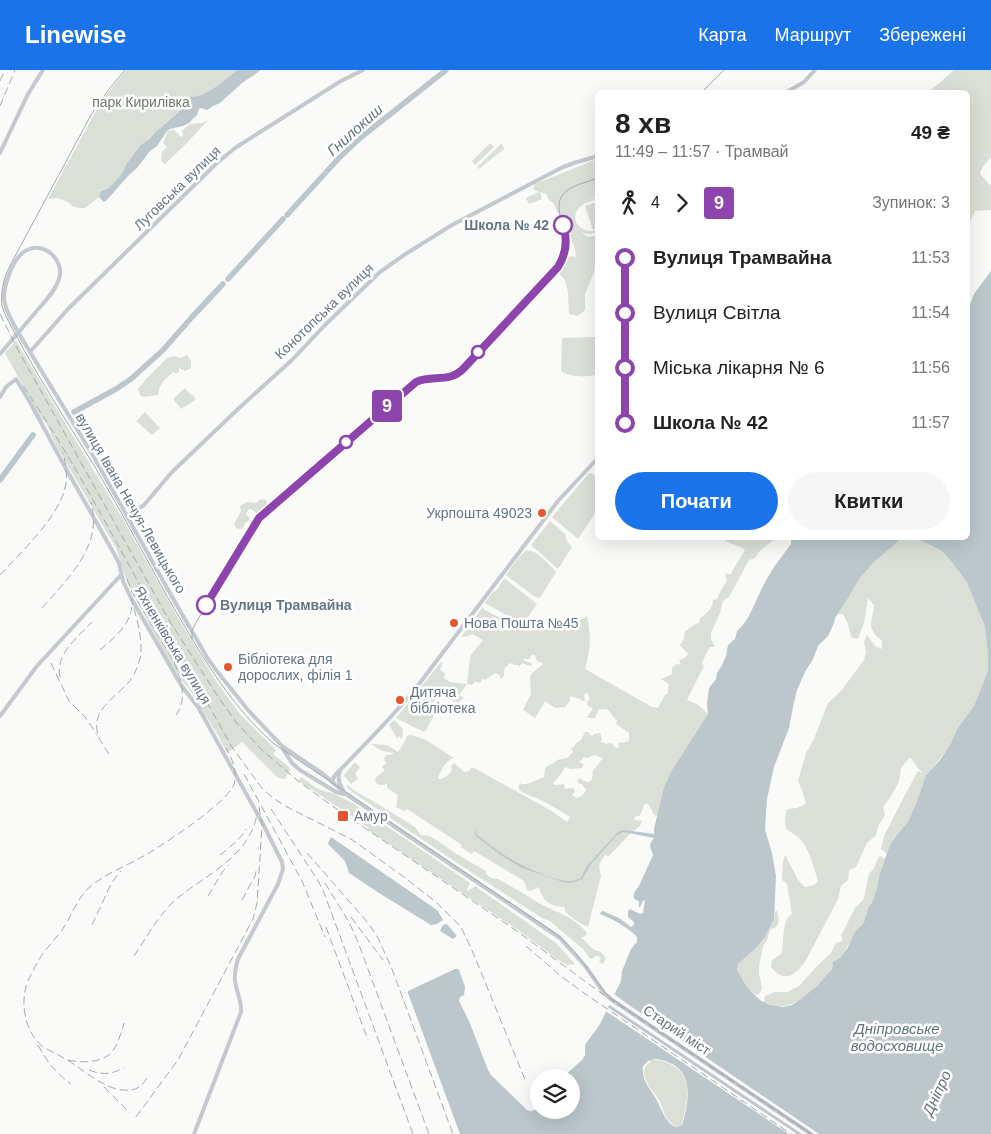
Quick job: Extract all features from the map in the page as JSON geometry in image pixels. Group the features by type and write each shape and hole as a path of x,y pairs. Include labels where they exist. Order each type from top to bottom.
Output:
{"main road":[{"path":"0,153 28,94 43,70"},
{"name":"Луговська вулиця","path":"30,352 68,309 217,163 235,148 342,81 363,70"},
{"path":"790,90 804,82 815,70"},
{"name":"Конотопська вулиця","path":"127,516 144,505 172,472 292,360 380,272 452,225 563,167 595,157"},
{"path":"0,354 44,302 58,282 60,271 57,259 48,251 41,249 34,248 25,251 3,285"},
{"name":"вулиця Івана Нечуя-Левицького","path":"3,285 5,304 30,352 94,457 208,659 248,710 282,746 323,774 346,794 546,928"},
{"name":"Яхненківська вулиця","path":"0,397 6,387 16,379 119,563 121,575 131,598 181,685 198,707 264,824 282,862 283,869 278,884 238,959 235,980 241,1012 194,1134"},
{"path":"332,782 338,773 416,688 554,507 595,461"},
{"path":"0,716 37,666 121,575"},
{"name":"вулиця Івана Нечуя-Левицького","path":"282,746 295,766 336,792 346,794"},
{"path":"323,774 328,776 338,773"},
{"path":"338,773 339,781 346,794"},
{"path":"320,782 332,782"},
{"path":"332,782 336,792"},
{"name":"Старий міст","path":"546,928 568,946 586,967 604,993 612,1000 811,1134"}],"green space":[{"name":"парк Кирилівка","path":"126,70 237,70 208,92 202,95 186,97 179,104 181,110 155,132 130,158 119,179 102,190 99,197 85,208 72,206 58,198 48,199 102,100"},
{"path":"954,70 991,70 991,157 982,168 980,174 991,186 991,210 975,211 970,222 970,90 931,90"},
{"path":"208,120 165,164 161,161 162,152 167,147 163,143 168,131 174,130 182,137 183,133 181,132 190,124 202,123"},
{"path":"490,143 494,147 475,165 472,161"},
{"path":"501,144 505,148 479,169 477,167"},
{"path":"595,160 595,197 585,201 595,198 595,200 581,206 575,218 578,226 582,229 595,230 595,233 588,234 581,232 588,237 595,235 595,269 585,295 585,310 578,316 569,314 568,292 565,280 558,272 569,256 576,257 575,249 553,203 546,194 540,192 542,199 529,204 526,198 539,192 533,189 535,184"},
{"path":"595,203 595,229 593,230 585,206"},
{"path":"595,337 595,374 568,375 561,371 562,338"},
{"path":"16,341 121,516 181,623 218,684 240,714 276,750 273,754 289,767 290,770 285,779 278,778 242,742 227,753 192,693 168,661 127,582 116,548 5,353"},
{"path":"187,355 191,361 191,368 185,371 179,368 179,372 176,374 174,372 161,384 158,395 143,397 140,395 138,389 167,358 174,356 181,358"},
{"path":"185,388 194,396 195,400 181,409 174,398"},
{"path":"145,412 160,428 152,435 136,421"},
{"path":"589,473 595,476 595,513 578,539 552,517"},
{"path":"261,499 266,500 267,505 260,514 249,509 246,514 250,518 248,522 246,522 242,529 236,527 234,524 241,511 240,506 247,502 256,503"},
{"path":"550,521 565,534 567,541 572,547 558,569 531,545"},
{"path":"726,540 773,540 762,549 755,558 749,560 729,597 723,601 711,633 711,639 715,647 710,647 702,662 704,666 687,700 697,704 708,714 672,770 664,787 658,816 654,815 646,803 640,816 636,816 634,820 642,821 640,826 609,856 605,855 601,861 599,866 601,876 588,927 569,915 564,907 554,905 543,898 538,887 531,891 527,890 524,881 474,851 471,854 461,847 462,845 407,809 404,811 396,807 398,795 387,788 387,784 377,784 375,781 376,777 385,770 382,767 387,762 385,762 384,758 386,755 395,753 382,751 371,744 387,745 398,752 407,736 411,735 426,740 454,758 444,766 438,779 449,775 452,770 451,766 454,763 464,772 474,768 550,810 567,822 570,817 547,803 522,792 518,788 520,783 527,784 544,777 547,766 557,760 567,758 573,752 571,748 581,740 585,732 593,736 600,733 601,742 613,744 616,748 619,747 618,744 621,742 629,741 629,733 616,724 617,720 608,710 599,709 595,718 587,718 593,708 588,706 587,702 590,699 588,693 584,694 585,701 570,696 570,701 565,707 555,708 545,701 535,718 523,710 531,694 530,677 543,663 537,661 535,655 523,660 531,663 532,665 530,666 522,663 518,668 518,665 513,665 513,663 508,664 505,667 502,678 500,679 500,675 495,673 485,680 482,679 481,682 477,683 476,681 472,685 467,684 470,659 483,640 472,634 461,637 482,608 518,628 524,625 528,629 558,625 583,619 587,615 590,642 585,669 652,707 658,708 668,693 669,684 661,679 672,674 672,668 676,664 681,665 679,660 685,658 688,654 680,645 684,639 685,631 699,623 700,618 712,606 713,600 717,599 727,581 725,573 730,575 745,550","holes":["594,755 603,758 593,771 592,779 589,782 583,781 581,778 577,780 586,790 580,797 576,798 572,795 575,791 573,788 565,789 564,784 555,785 553,783 565,767 571,769 582,768 582,763 579,763 584,757 587,758"]},
{"path":"902,540 917,540 942,551 967,581 985,627 988,645 988,671 974,706 957,729 947,749 926,775 908,822 890,845 887,854 881,849 884,836 918,771 924,774 910,757 901,768 899,781 883,807 885,815 878,826 876,835 867,843 856,867 849,870 848,880 841,886 838,899 805,962 793,974 789,976 780,975 771,967 772,960 781,954 785,923 792,914 787,884 782,880 785,855 798,880 805,887 814,885 818,881 804,844 786,828 785,818 787,809 797,808 806,804 798,781 806,753 813,741 828,703 841,691 864,660 866,652 864,642 867,635 876,647 882,649 882,641 874,634 872,628 871,622 874,605 868,598 864,623 858,639 851,637 843,614 838,614 863,573 878,557"},
{"path":"527,550 539,555 556,572 540,598 535,597 506,575"},
{"path":"504,578 537,604 524,623 520,623 485,603 492,593 498,589"},
{"path":"441,662 443,662 440,670 445,673 444,678 450,682 467,684 459,695 464,698 458,703 443,696 435,699 432,705 436,711 424,732 396,718"},
{"path":"394,720 403,729 402,739 399,736 397,738 389,725"},
{"path":"355,762 360,767 355,774 358,779 351,784 344,775"},
{"path":"301,777 319,789 340,796 357,806 470,883 468,891 475,886 556,943 575,964 568,965 558,960 518,930 368,830 369,828 299,781"},
{"path":"347,785 415,827 421,835 435,839 486,871 486,874 491,878 498,879 576,922 587,933 584,937 581,937 594,950 601,952 606,958 603,964 599,962 601,958 598,956 590,959 584,950 550,921 542,918 454,861 352,792"},
{"path":"880,856 885,859 876,893 868,908 864,922 841,957 836,960 819,984 802,998 784,1006 764,1003 765,996 775,992 787,992 799,986 831,953 836,943 843,940 841,936 855,908 864,898 869,874"},
{"path":"777,910 778,924 771,929 763,946 759,966 762,988 760,993 756,995 746,986 741,978 737,970 738,964 765,937"},
{"path":"652,1060 672,1065 685,1079 687,1101 680,1127 674,1126 670,1122 646,1080 645,1069"}],"water":[{"path":"237,70 261,70 242,83 220,103 207,110 199,109 197,115 189,123 167,131 157,146 150,151 106,201 104,202 99,197 101,191 108,188 122,174 126,164 140,146 181,110 179,104 186,97 202,95"},
{"name":"Дніпровське водосховище","path":"991,271 991,1134 460,1134 408,991 458,969 465,987 464,995 460,997 459,1001 491,1075 530,1111 530,1119 580,1119 580,1069 572,1069 585,1055 585,1045 600,1024 621,981 622,971 631,949 637,942 637,937 629,930 600,914 603,911 619,918 631,927 634,925 634,922 628,917 628,911 630,909 640,914 643,913 645,900 639,907 639,901 634,899 634,895 653,855 650,845 654,838 623,832 617,835 591,864 582,879 571,883 563,882 522,868 499,854 477,837 475,835 475,829 476,834 492,847 527,868 546,876 570,881 580,879 587,866 618,832 624,830 654,834 664,787 672,770 708,714 709,688 716,679 726,656 728,645 735,639 737,631 749,616 764,584 791,544 791,540 900,540 873,563 859,579 835,618 828,636 818,646 797,690 789,728 774,767 767,799 765,830 776,876 774,919 765,937 738,964 737,970 746,986 760,1000 769,1005 783,1007 792,1005 817,986 832,969 833,962 841,957 855,932 864,922 868,908 872,903 890,845 908,822 926,775 940,760 957,729 974,706 988,671 985,627 967,582 942,551 917,540 970,540 970,305 974,294","holes":["656,1059 677,1067 687,1083 688,1093 682,1125 677,1127 669,1123 666,1118 643,1076 643,1066 648,1061"]},
{"path":"331,837 437,910 443,920 431,925 349,873 345,861 328,844"},
{"path":"447,924 457,936 453,939 440,931 443,925"}],"pier":[{"path":"613,993 819,1134 802,1134 608,1004"},
{"path":"606,1006 797,1134 789,1134 604,1010"}],"waterway":[{"name":"Гнилокиш","path":"287,215 360,138 446,70"},
{"name":"Гнилокиш","path":"228,279 283,219"},
{"name":"Гнилокиш","path":"74,412 131,379 163,350 223,284"},
{"name":"Гнилокиш","path":"0,480 33,435"}],"tram line":[{"path":"125,70 91,115 10,265 2,288 2,306 32,365 95,467 179,618 210,667 239,707 273,743 555,933 574,951 612,999 812,1134"},
{"path":"704,90 724,70"},
{"path":"192,639 194,626 259,518 415,382 450,376 461,371 558,267 562,260 566,241 559,206 560,201 568,190 595,179"},
{"name":"9","path":"206,605 259,518 416,382 424,379 455,376 464,368 556,270 564,256 566,245 563,225"}],"railway":[{"path":"0,81 5,70"},
{"path":"0,106 15,70"},
{"path":"0,314 18,350 169,620 236,722 263,751 328,803 514,929 601,993 810,1134"},
{"path":"23,386 78,473 162,625"},
{"path":"0,575 38,534 55,511 65,488 66,466 63,453"},
{"path":"42,608 73,572 88,547 92,533 91,502"},
{"path":"127,579 132,592 173,660 179,674 182,702 176,715"},
{"path":"109,754 98,733 98,716 106,704 130,680 135,672 141,652 140,636 131,598"},
{"path":"100,650 125,626 132,607"},
{"path":"160,618 232,747 261,787 287,807 351,839 437,903 461,927 526,1082"},
{"path":"60,677 61,661 68,647 92,622"},
{"path":"51,663 69,701 85,717 97,735"},
{"path":"147,1078 142,1085 135,1089 115,1089 42,1046 36,1040 28,1025 24,1008 25,991 28,980 40,958 66,925 86,890 102,878 149,853 177,835 207,813 229,792 234,784 235,770 226,748"},
{"path":"244,774 302,881 325,937"},
{"path":"136,1117 178,1060 253,919 257,903 262,826 259,807"},
{"path":"271,809 323,890 413,1134"},
{"path":"134,956 172,903 218,869 239,850 254,827 257,813"},
{"path":"220,855 238,840 246,829"},
{"path":"307,853 369,924 378,938 392,969 453,1134"},
{"path":"208,896 223,871 229,865"},
{"path":"92,925 111,884 121,871"},
{"path":"242,900 256,871"},
{"path":"325,883 349,922 358,942 429,1134"},
{"path":"351,917 383,960"},
{"path":"326,927 368,1040"},
{"path":"526,946 584,993 791,1134"},
{"path":"68,1060 79,1062 91,1061 107,1056 116,1046 124,1023"},
{"path":"38,1045 52,1066 71,1084"},
{"path":"89,1070 107,1073 115,1072 124,1067"},
{"path":"104,1087 130,1113"}],"place":[{"name":"Школа № 42","path":"563,225"},
{"name":"Укрпошта 49023","path":"542,513"},
{"name":"Вулиця Трамвайна","path":"206,605"},
{"name":"Нова Пошта №45","path":"454,623"},
{"name":"Бiблiотека для дорослих, фiлiя 1","path":"228,667"},
{"name":"Дитяча бібліотека","path":"400,700"},
{"name":"Амур","path":"343,816"}],"water label":[{"name":"Дніпро","path":"937,1093"}]}
